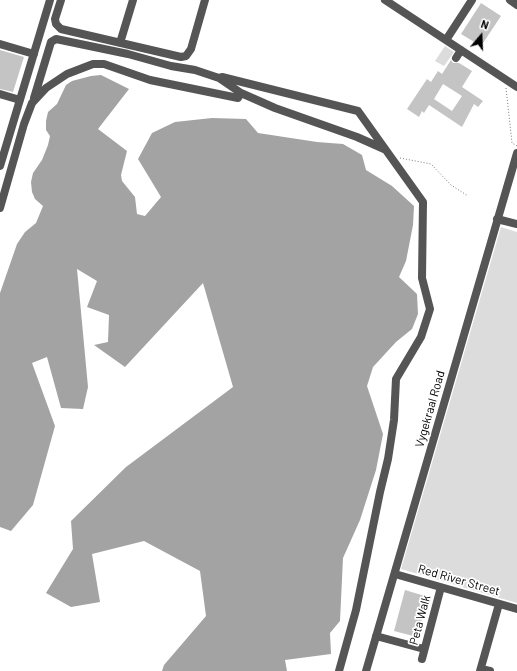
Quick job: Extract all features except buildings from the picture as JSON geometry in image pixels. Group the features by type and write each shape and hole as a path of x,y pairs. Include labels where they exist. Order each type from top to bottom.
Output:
{"street":[{"path":"0,166 50,0"},
{"path":"60,0 55,19 59,28 177,57 184,57 191,48 205,0"},
{"path":"120,43 133,0"},
{"path":"385,0 517,87"},
{"path":"446,40 472,0"},
{"path":"510,0 517,5"},
{"path":"0,208 24,124 51,42 56,39 128,54 171,66 195,70 219,78 241,93 275,108 357,137 384,149"},
{"path":"0,44 34,54"},
{"path":"456,58 462,50"},
{"path":"32,103 46,88 67,74 93,64 104,64 150,80 238,98 241,93"},
{"path":"219,78 222,77 358,111 423,202 422,278 430,309 421,337 396,379 394,420 388,459 356,610 339,671"},
{"path":"0,94 20,100"},
{"name":"Vygekraal Road","path":"366,671 497,219 515,167 517,153"},
{"path":"497,219 517,224"},
{"name":"Red River Street","path":"395,574 517,609"},
{"name":"Peta Walk","path":"422,659 441,587"},
{"path":"490,671 481,670 499,604"},
{"path":"376,636 424,649"}],"path":[{"path":"506,86 512,143 517,146"},
{"path":"398,158 430,164 451,185 468,196"}],"shaded area":[{"path":"445,46 454,52 444,66 435,61"},
{"path":"101,75 129,89 98,129 127,151 121,175 122,181 135,197 137,214 145,216 161,197 138,159 152,133 175,122 212,118 246,119 258,133 317,142 343,144 362,155 366,170 392,186 414,206 413,225 406,261 399,277 417,294 418,314 412,329 396,342 373,367 367,386 383,434 376,470 360,520 343,558 340,621 330,633 331,654 285,660 287,671 162,671 164,665 206,616 200,571 144,541 92,554 100,602 71,607 46,593 73,549 71,521 126,467 233,387 203,283 125,367 94,345 108,342 109,315 87,307 97,281 77,269 88,387 83,409 61,408 47,357 32,363 55,426 33,505 11,531 0,527 0,293 17,244 25,232 36,223 43,206 35,199 32,192 31,182 33,173 42,160 48,145 50,136 46,130 46,121 48,112 57,104 66,85 72,81"},
{"path":"501,227 517,232 517,603 401,569"}]}
